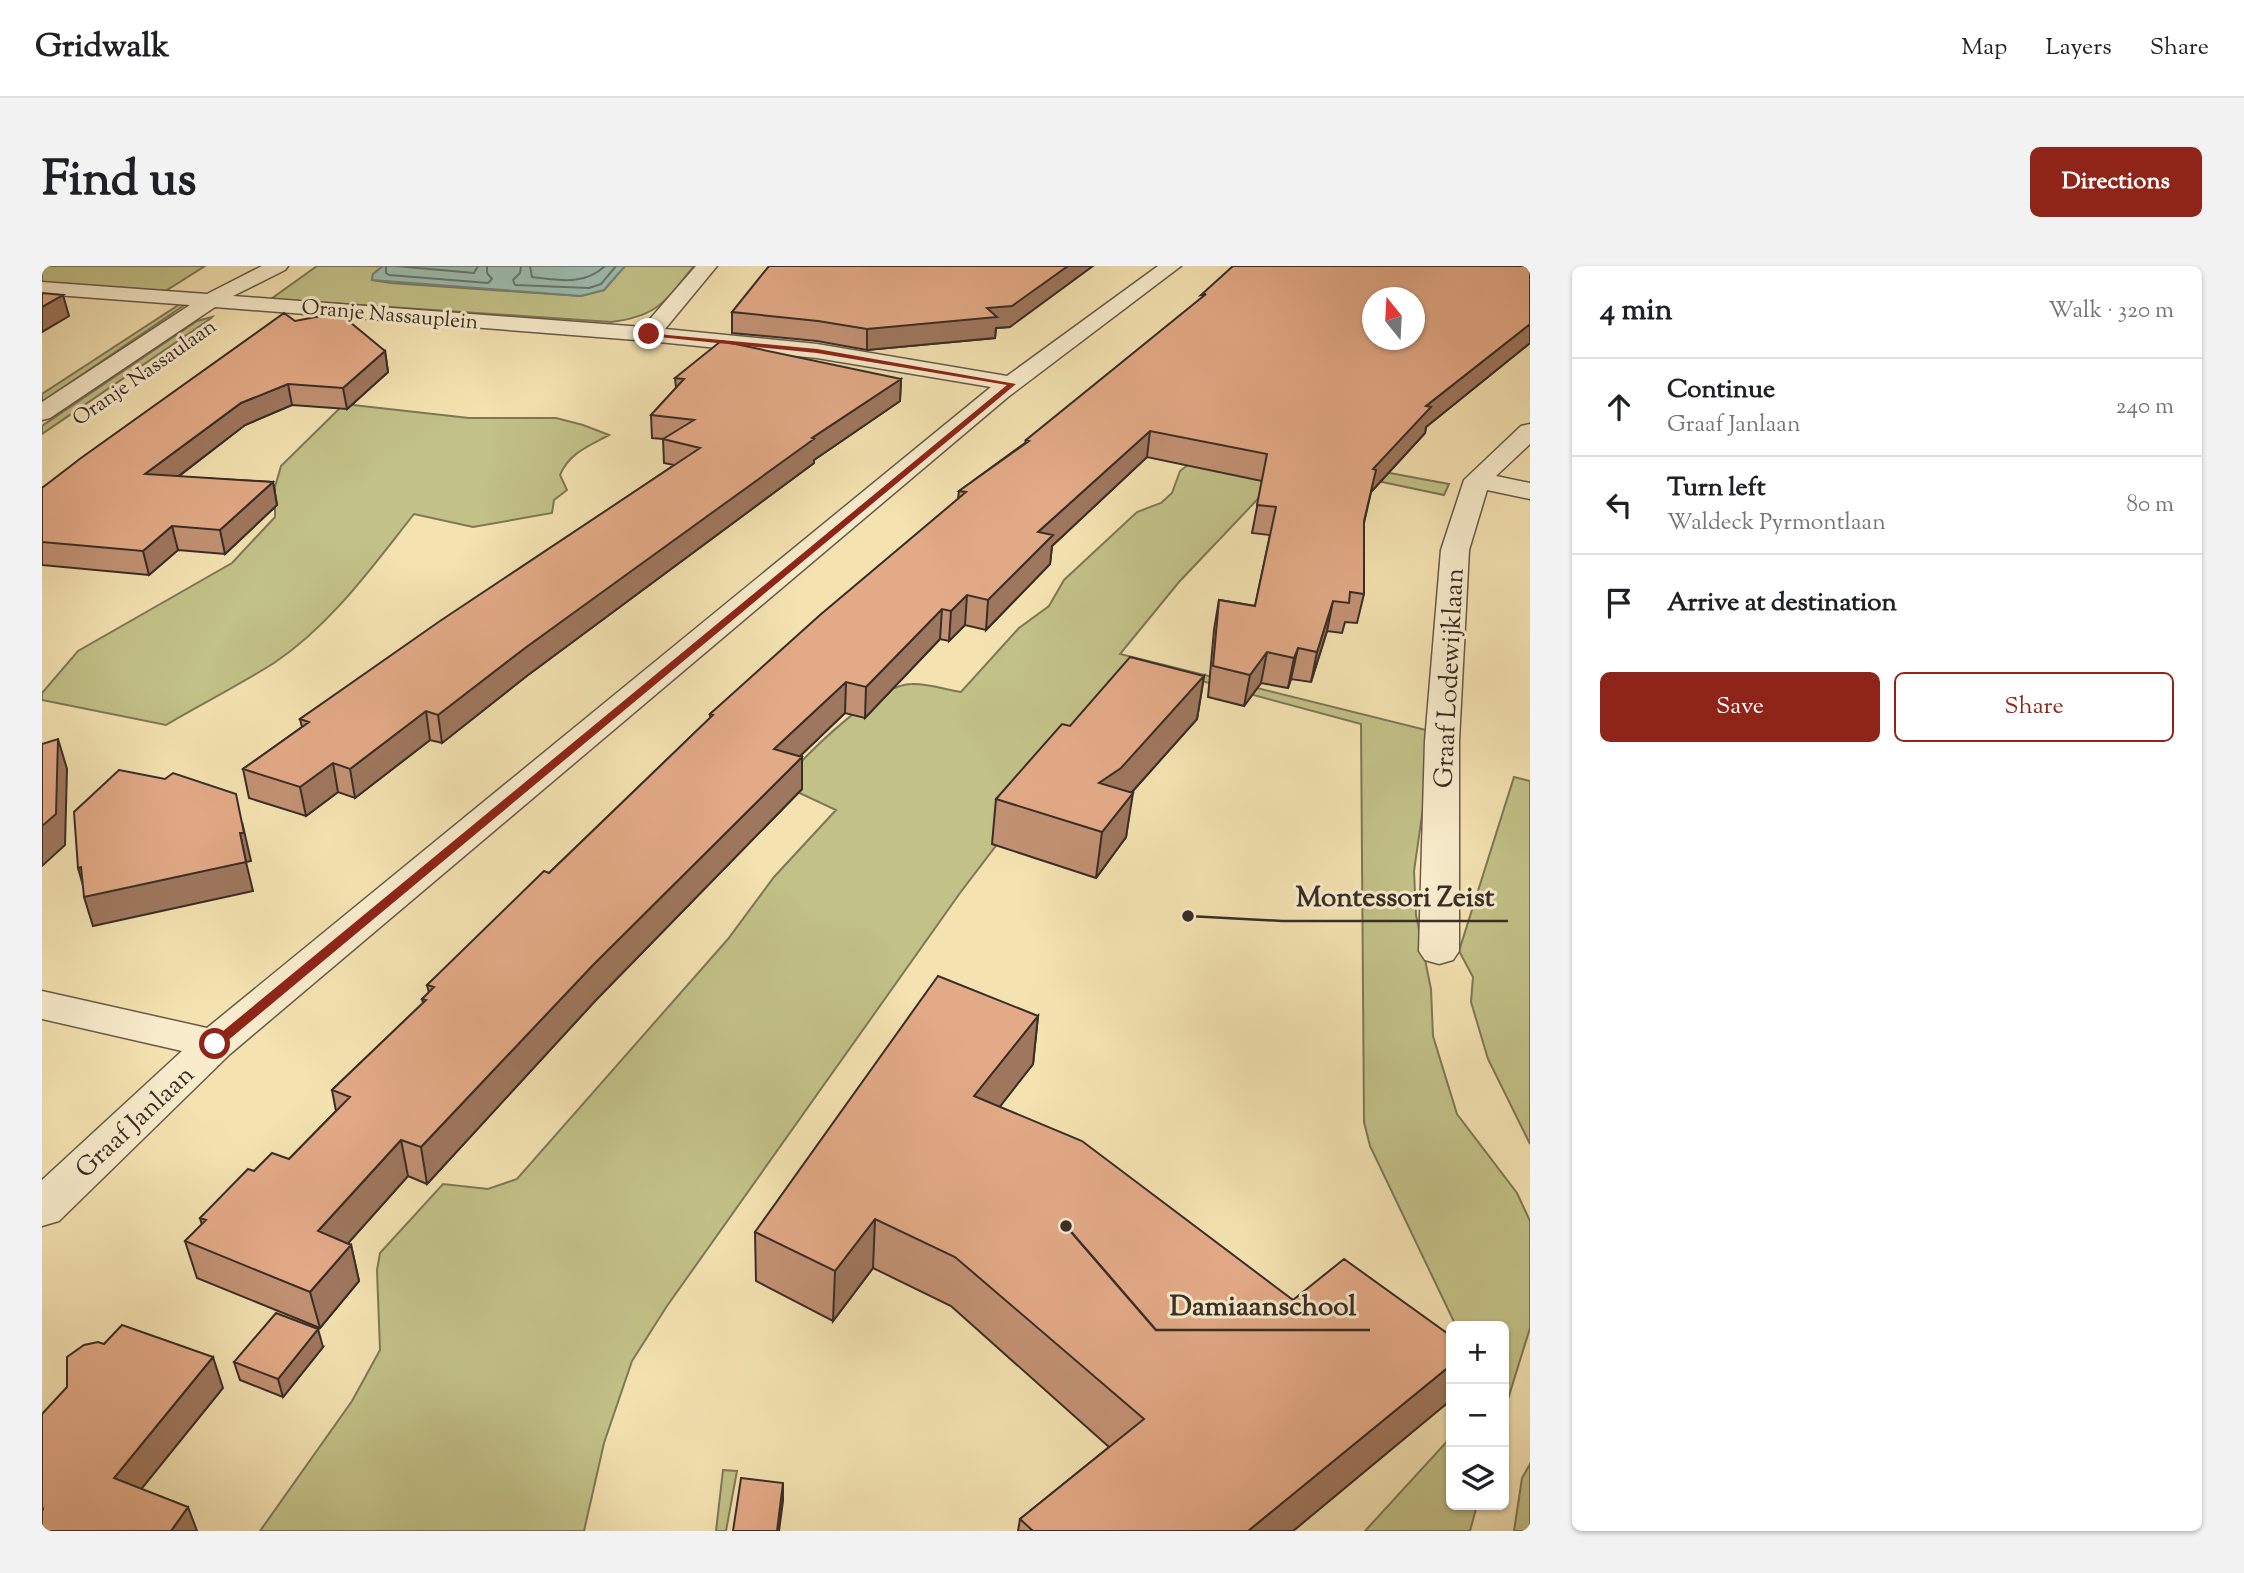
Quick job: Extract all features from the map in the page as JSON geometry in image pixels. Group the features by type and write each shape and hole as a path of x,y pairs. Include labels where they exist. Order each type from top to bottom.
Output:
{"street":[{"name":"Oranje Nassaulaan","path":"216,298 249,266"},
{"name":"Oranje Nassaulaan","path":"42,413 216,298 278,266"},
{"path":"649,334 708,266"},
{"name":"Graaf Janlaan","path":"42,1208 215,1044 1012,384 1171,266"},
{"name":"Oranje Nassauplein","path":"42,288 174,298 216,298 649,334 817,351 1012,384"},
{"name":"Oranje Nassaulaan","path":"141,320 174,298"},
{"name":"Oranje Nassaulaan","path":"166,357 245,302"},
{"name":"Graaf Lodewijklaan","path":"1438,951 1441,741 1455,550 1477,480 1530,431"},
{"path":"1477,480 1530,491"},
{"path":"42,1006 215,1044"}],"shaded area":[{"path":"42,266 205,266 167,290 158,291 42,283"},
{"path":"317,266 383,266 373,274 372,280 391,283 581,296 604,290 625,266 694,266 660,305 640,316 611,322 271,299"},
{"path":"180,304 186,304 42,402 42,394"},
{"path":"212,317 42,434 42,426 197,321"},
{"path":"344,404 469,418 556,418 609,435 580,451 564,467 560,475 567,490 554,500 552,513 473,527 414,514 350,594 295,648 261,671 166,725 42,700 42,693 78,651 232,563 275,517 275,487 281,466"},
{"path":"1206,439 1449,484 1444,495 1292,463 1179,582 1120,654 1434,732 1414,871 1416,915 1431,989 1433,1036 1457,1114 1517,1193 1530,1221 1530,1328 1509,1396 1509,1321 1454,1321 1370,1146 1364,1122 1361,724 1135,663 960,893 667,1306 632,1361 604,1443 584,1531 260,1531 352,1401 380,1350 377,1270 380,1253 443,1184 488,1189 517,1179 728,939 774,877 836,810 789,788 787,777 845,720 881,695 912,684 961,692 1019,628 1049,606 1064,580 1137,512 1161,503 1172,493 1180,471 1203,453"},
{"path":"1514,777 1530,781 1530,1144 1488,1059 1471,1002 1473,977 1459,951"},
{"path":"1446,1442 1446,1510 1476,1510 1470,1531 1365,1531"},
{"path":"1530,1464 1530,1531 1514,1531 1522,1478"},
{"path":"723,1470 737,1471 726,1531 716,1531"}],"water":[{"path":"383,266 625,266 604,290 581,296 372,280 373,274"}],"building":[{"path":"769,266 1068,266 1012,306 987,308 997,317 867,329 732,312"},
{"path":"1233,266 1530,266 1530,324 1426,406 1431,407 1373,469 1376,470 1364,521 1364,594 1350,592 1349,603 1333,601 1317,652 1298,648 1294,658 1267,652 1250,675 1213,666 1219,600 1255,606 1276,507 1257,505 1267,454 1150,431 1038,532 1053,535 988,600 967,595 951,611 942,609 866,687 846,682 774,749 802,757 593,965 421,1147 401,1140 318,1231 351,1245 310,1292 185,1241 206,1220 200,1218 248,1169 254,1171 272,1153 289,1159 350,1097 332,1090 426,1000 422,999 434,987 427,985 544,871 549,873 713,715 710,714 820,615 966,492 959,491 1029,441 1026,440 1206,294 1201,295"},
{"path":"42,293 63,295 42,307"},
{"path":"284,313 295,321 321,316 345,318 385,351 343,388 288,384 241,403 145,474 273,482 220,530 172,526 143,551 42,542 42,488"},
{"path":"721,341 901,379 812,438 814,439 525,648 438,715 426,711 350,769 333,763 300,787 243,769 309,722 300,719 440,621 700,448 663,439 694,420 651,415 684,379 675,378"},
{"path":"1130,657 1204,676 1121,768 1099,783 1133,793 1102,832 996,799 1062,724 1070,726"},
{"path":"58,739 56,814 42,826 42,744"},
{"path":"119,770 165,779 173,773 236,794 244,833 240,833 246,862 84,897 81,867 78,868 74,812"},
{"path":"938,976 1038,1016 974,1096 1082,1141 1293,1300 1344,1259 1446,1332 1446,1369 1248,1531 1033,1531 1020,1519 1144,1419 955,1257 875,1219 835,1271 755,1232"},
{"path":"276,1313 318,1329 278,1379 234,1362"},
{"path":"122,1325 213,1357 114,1478 188,1507 171,1531 42,1531 42,1414 67,1387 67,1357 84,1345 98,1342 104,1344"},
{"path":"741,1478 783,1483 777,1531 733,1531"}],"place":[{"name":"Montessori Zeist","path":"1188,916"},
{"name":"Damiaanschool","path":"1066,1226"}],"route":[{"path":"215,1044 1012,384 817,351 649,334"}]}
